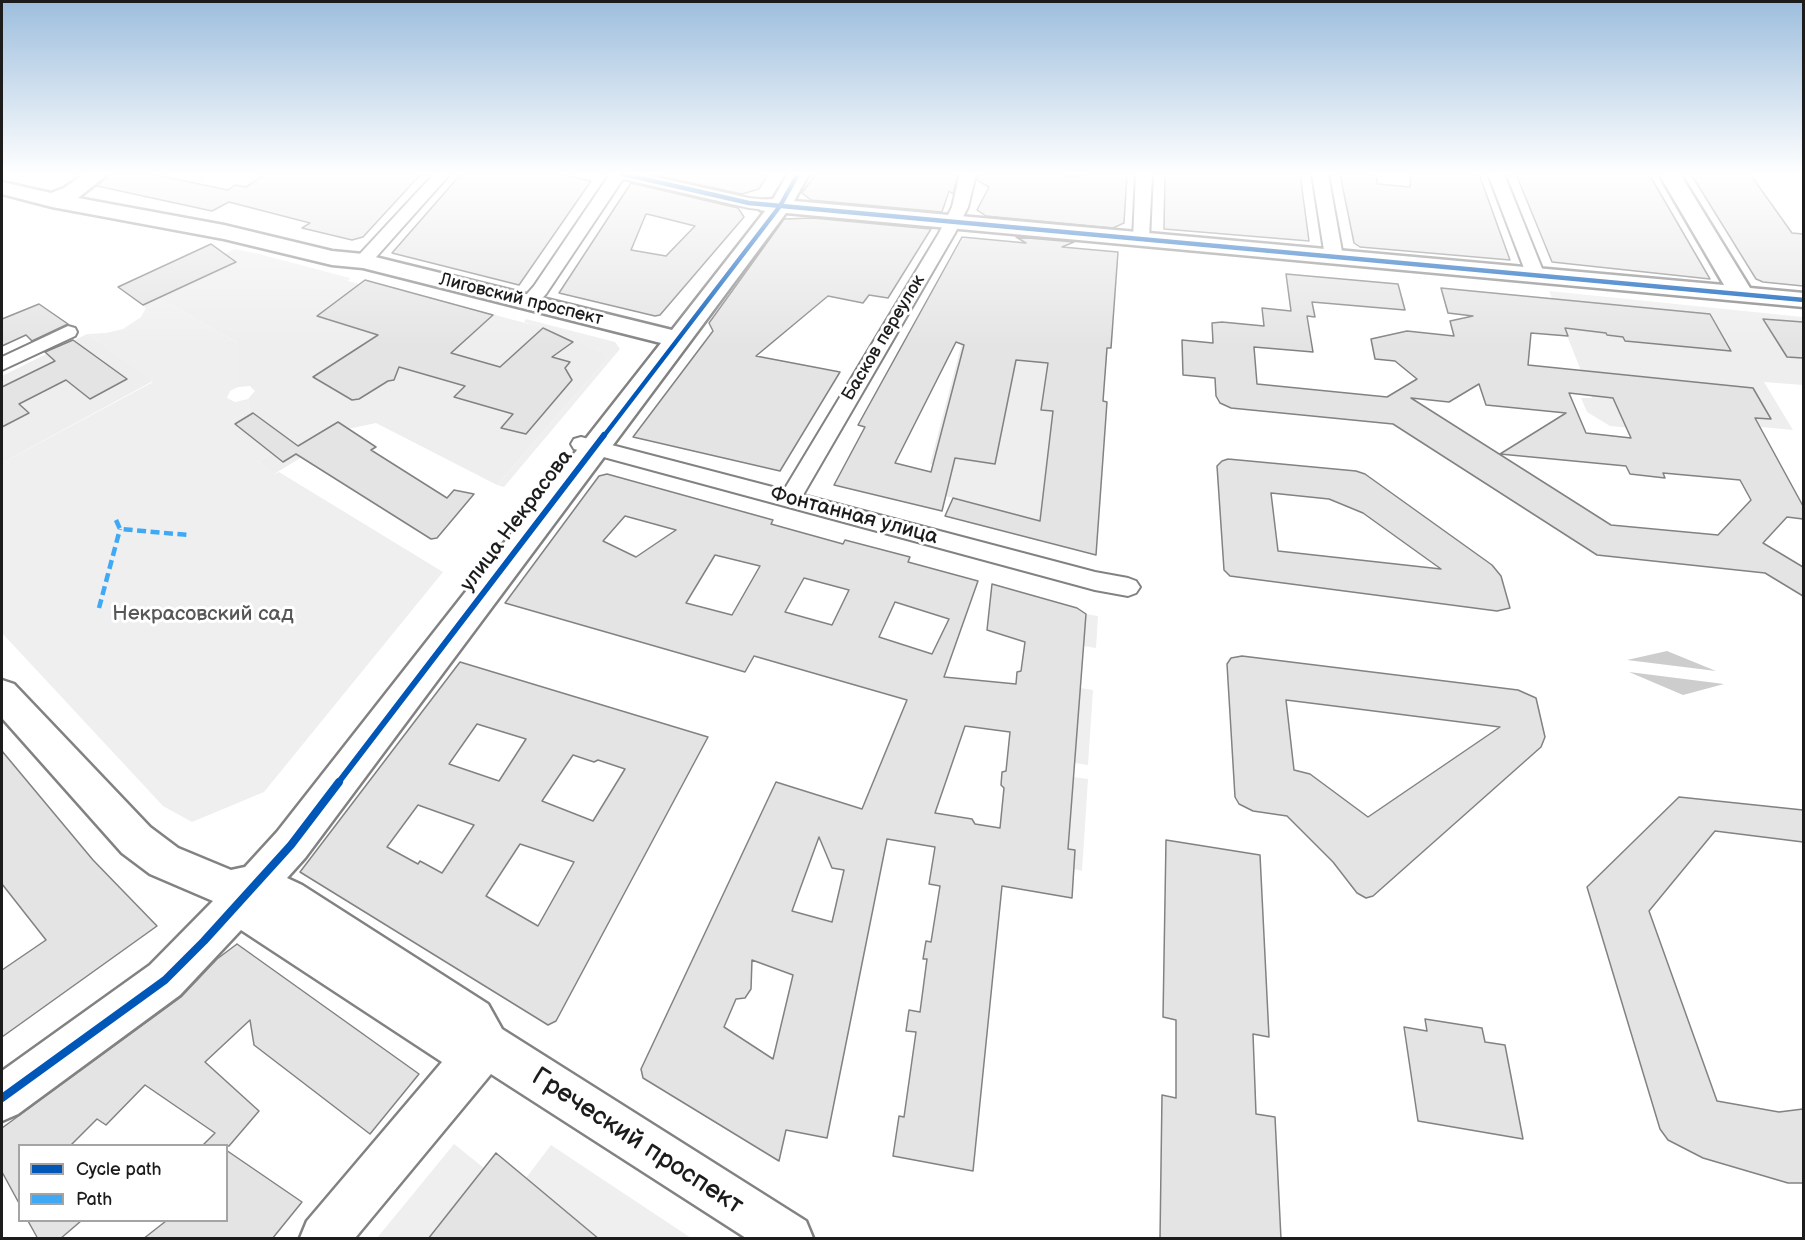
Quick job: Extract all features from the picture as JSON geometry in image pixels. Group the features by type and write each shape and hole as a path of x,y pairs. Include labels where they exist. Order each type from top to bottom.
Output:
{"street":[{"name":"Лиговский проспект","path":"224,232 332,258 363,261 672,338"},
{"path":"363,261 389,232"},
{"path":"528,303 540,290 580,232"},
{"name":"улица Некрасова","path":"241,893 277,835 588,446 753,232"},
{"name":"Басков переулок","path":"790,499 947,232"},
{"path":"1062,232 1803,300"},
{"path":"1141,232 1141,239"},
{"path":"1330,232 1334,257"},
{"path":"1519,232 1536,276"},
{"path":"1704,232 1742,295"},
{"path":"2,364 68,332"},
{"name":"Фонтанная улица","path":"588,446 1095,581 1128,587"},
{"path":"5,704 136,840 164,861 241,893 267,921 454,1045 486,1045"},
{"path":"2,1077 152,969 241,893"},
{"path":"2,1098 165,980 241,893"},
{"path":"324,1239 486,1045"},
{"name":"Греческий проспект","path":"486,1045 789,1239"}],"shaded area":[{"path":"211,244 225,254 235,249 259,254 350,278 348,281 359,284 365,280 540,327 603,352 607,359 497,485 376,423 348,429 274,474 258,462 272,453 232,421 250,411 248,399 255,391 250,386 238,387 238,343 162,300 146,308 118,287"},
{"path":"1058,246 1118,252 1111,348 1107,348 1103,401 1107,402 1096,555 945,516 953,498 942,495 934,465 930,464 965,331"},
{"path":"1549,291 1803,317 1803,385 1764,382 1793,430 1728,424 1735,438 1610,426 1587,412 1581,398 1592,398"},
{"path":"87,334 153,381 2,463 2,376"},
{"path":"1667,651 1716,671 1627,660"},
{"path":"1629,672 1724,684 1683,695"}],"green space":[{"name":"Некрасовский сад","path":"162,300 238,343 238,387 230,391 227,398 235,402 248,399 250,411 232,421 272,453 258,462 274,474 279,472 443,572 264,792 192,822 163,806 2,633 2,463 153,382 87,334 123,329 141,317 146,308"},
{"path":"526,319 615,342 620,349 504,487 497,485 607,359 603,352 524,322"},
{"path":"1086,614 1098,616 1096,648 1083,646"},
{"path":"1080,688 1093,690 1088,765 1075,763"},
{"path":"1073,777 1088,779 1082,871 1074,869 1075,850 1068,849"},
{"path":"454,1144 484,1168 428,1238 377,1238"},
{"path":"551,1145 691,1238 599,1238 526,1178"}],"building":[{"path":"318,232 368,232 363,237 352,240"},
{"path":"410,232 556,232 519,285 392,253"},
{"path":"599,232 639,232 631,250 666,256 689,232 731,232 660,315 655,316 559,293"},
{"path":"775,232 929,232 888,298 869,295 863,303 828,296 756,356 840,372 780,471 633,437 713,331 709,323"},
{"path":"1199,232 1308,232 1309,241"},
{"path":"1352,232 1500,232 1510,260 1360,247 1354,243"},
{"path":"1540,232 1683,232 1710,279 1552,262"},
{"path":"1727,232 1791,232 1803,234 1803,286 1763,282 1756,279"},
{"path":"962,237 1026,243 1016,237 1074,242 1062,247 1118,252 1111,348 1107,348 1103,401 1107,402 1096,555 945,516 953,498 1040,521 1053,411 1041,410 1048,363 1016,360 995,464 955,458 942,511 834,485 865,427 858,425","holes":["956,342 964,345 931,472 895,463"]},
{"path":"211,244 236,262 143,305 118,287"},
{"path":"1286,274 1398,284 1405,310 1312,302 1315,317 1307,316 1313,352 1254,347 1257,384 1387,397 1417,379 1395,361 1375,359 1371,339 1407,331 1454,336 1450,321 1473,316 1448,313 1441,288 1710,314 1731,351 1625,341 1623,337 1606,333 1565,328 1568,336 1531,333 1528,365 1753,388 1771,419 1755,418 1803,506 1803,519 1787,517 1763,543 1803,567 1803,596 1765,573 1597,555 1393,424 1231,408 1220,403 1216,396 1215,378 1183,375 1182,340 1213,343 1212,323 1264,326 1262,308 1291,311","holes":["1479,384 1486,405 1566,413 1500,454 1626,466 1630,474 1665,478 1663,473 1740,480 1751,500 1718,535 1611,525 1411,398 1449,402","1569,393 1613,398 1631,438 1586,433"]},
{"path":"365,280 493,315 451,353 500,367 543,328 573,342 552,357 570,362 565,368 572,380 526,434 501,428 513,414 454,397 465,386 399,367 394,380 388,381 359,399 352,400 313,377 378,335 317,316"},
{"path":"39,304 68,324 32,341 26,335 2,346 2,319"},
{"path":"1763,319 1803,322 1803,358 1787,357"},
{"path":"73,340 127,379 90,399 66,380 19,404 29,413 2,427 2,387 55,361 45,352"},
{"path":"253,413 298,446 338,422 376,447 371,450 447,498 454,490 474,494 437,538 431,539 296,454 283,462 235,424"},
{"path":"1228,459 1356,471 1365,474 1492,565 1501,576 1510,608 1497,611 1230,576 1224,570 1217,466","holes":["1271,493 1329,499 1363,513 1441,569 1278,551"]},
{"path":"607,474 773,520 771,524 843,544 845,540 910,557 908,562 978,581 944,677 1016,684 1017,672 1021,671 1025,642 987,630 992,584 1077,608 1086,614 1068,849 1075,850 1072,898 1002,886 973,1171 893,1156 899,1116 904,1117 916,1032 906,1031 909,1010 920,1012 927,959 923,959 926,941 931,942 940,886 929,884 935,847 887,839 827,1138 786,1130 779,1161 643,1078 641,1069 776,782 862,809 907,700 754,656 745,672 505,603 599,476","holes":["625,516 676,530 636,557 603,541","715,555 760,566 732,615 686,603","804,578 849,590 832,625 785,612","895,602 949,619 932,654 879,637","965,726 1010,732 1006,771 1002,772 1001,785 1004,788 1000,828 975,824 972,819 935,813","819,837 832,868 844,870 832,922 792,911","752,960 793,975 773,1059 724,1027 736,999 745,998 751,989"]},
{"path":"1242,656 1518,690 1536,698 1545,737 1541,747 1373,896 1366,898 1357,893 1333,862 1287,816 1253,811 1239,804 1235,797 1227,664 1231,658","holes":["1286,700 1500,727 1368,817 1310,774 1294,770"]},
{"path":"460,662 708,737 556,1021 548,1025 300,872","holes":["477,724 526,739 499,781 449,764","573,755 625,769 593,821 542,801","418,805 474,825 442,873 420,861 418,864 387,847","520,844 574,862 538,926 486,896"]},
{"path":"2,751 93,860 157,926 2,1037 2,970 46,940 2,884"},
{"path":"1679,797 1803,810 1803,842 1715,831 1649,911 1717,1101 1779,1112 1803,1109 1803,1183 1788,1183 1703,1158 1668,1140 1660,1129 1587,887"},
{"path":"1166,840 1260,855 1269,1037 1253,1034 1256,1114 1275,1117 1281,1239 1160,1239 1162,1095 1176,1098 1176,1020 1163,1017"},
{"path":"237,944 419,1074 370,1134 254,1045 250,1020 205,1062 259,1111 229,1146 228,1144 204,1144 215,1133 145,1085 106,1125 97,1119 72,1144 18,1144 18,1201 2,1172 2,1128 181,997 217,959"},
{"path":"1425,1019 1482,1028 1485,1042 1505,1045 1523,1139 1418,1121 1404,1027 1427,1031"},
{"path":"228,1151 302,1202 272,1239 143,1239 165,1222 228,1222"},
{"path":"496,1153 526,1178 599,1239 428,1239"},
{"path":"29,1222 80,1222 60,1239 38,1239"}],"marked path":[{"path":"116,520 120,529 188,535"},
{"path":"99,608 120,529"}],"cycle path":[{"path":"2,1098 165,980 204,941 291,845 760,232"},
{"path":"1063,232 1804,300"}]}
